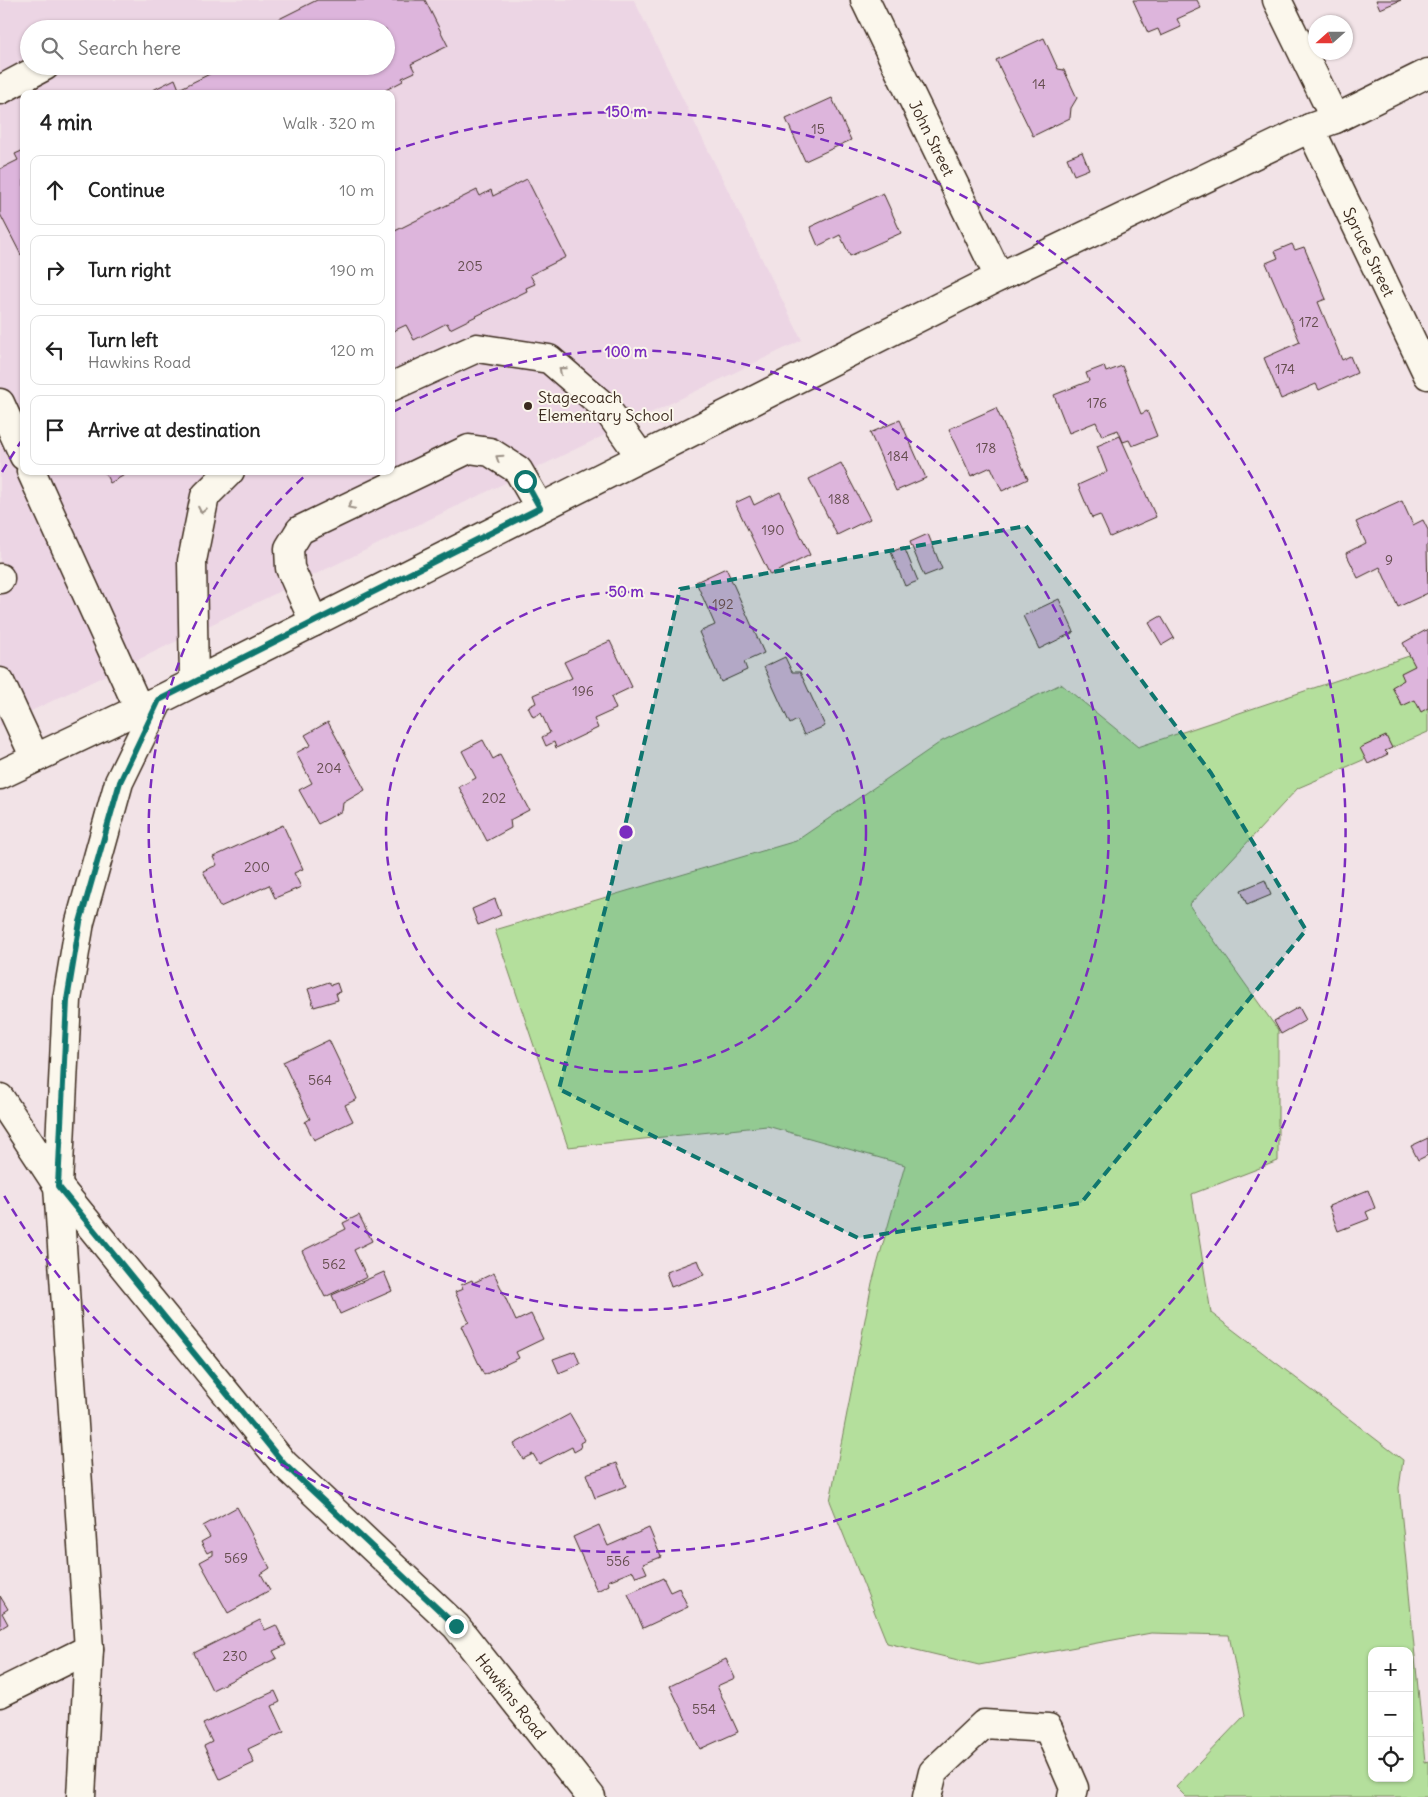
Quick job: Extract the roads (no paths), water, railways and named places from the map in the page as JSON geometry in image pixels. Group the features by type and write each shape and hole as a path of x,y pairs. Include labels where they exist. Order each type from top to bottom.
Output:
{"street":[{"name":"John Street","path":"865,0 999,277"},
{"path":"1277,0 1335,119"},
{"path":"0,775 194,682 999,277 1310,128 1335,119 1428,73"},
{"path":"0,90 29,75"},
{"name":"Spruce Street","path":"1310,128 1428,375"},
{"path":"395,385 477,348 549,358 606,408 641,457"},
{"path":"0,404 20,447"},
{"path":"314,622 290,568 289,548 300,530 469,449 490,452 518,470 540,508"},
{"path":"33,475 149,704 120,782 80,922 67,1000 58,1186 88,1649 80,1797"},
{"path":"194,682 192,562 205,496 226,475"},
{"path":"0,682 35,758"},
{"name":"Hawkins Road","path":"0,1098 58,1186 284,1464 456,1626 591,1797"},
{"path":"0,1693 88,1649"},
{"path":"928,1797 933,1772 984,1724 1048,1728 1074,1788 1072,1797"}],"place":[{"name":"Stagecoach Elementary School","path":"528,406"}]}
